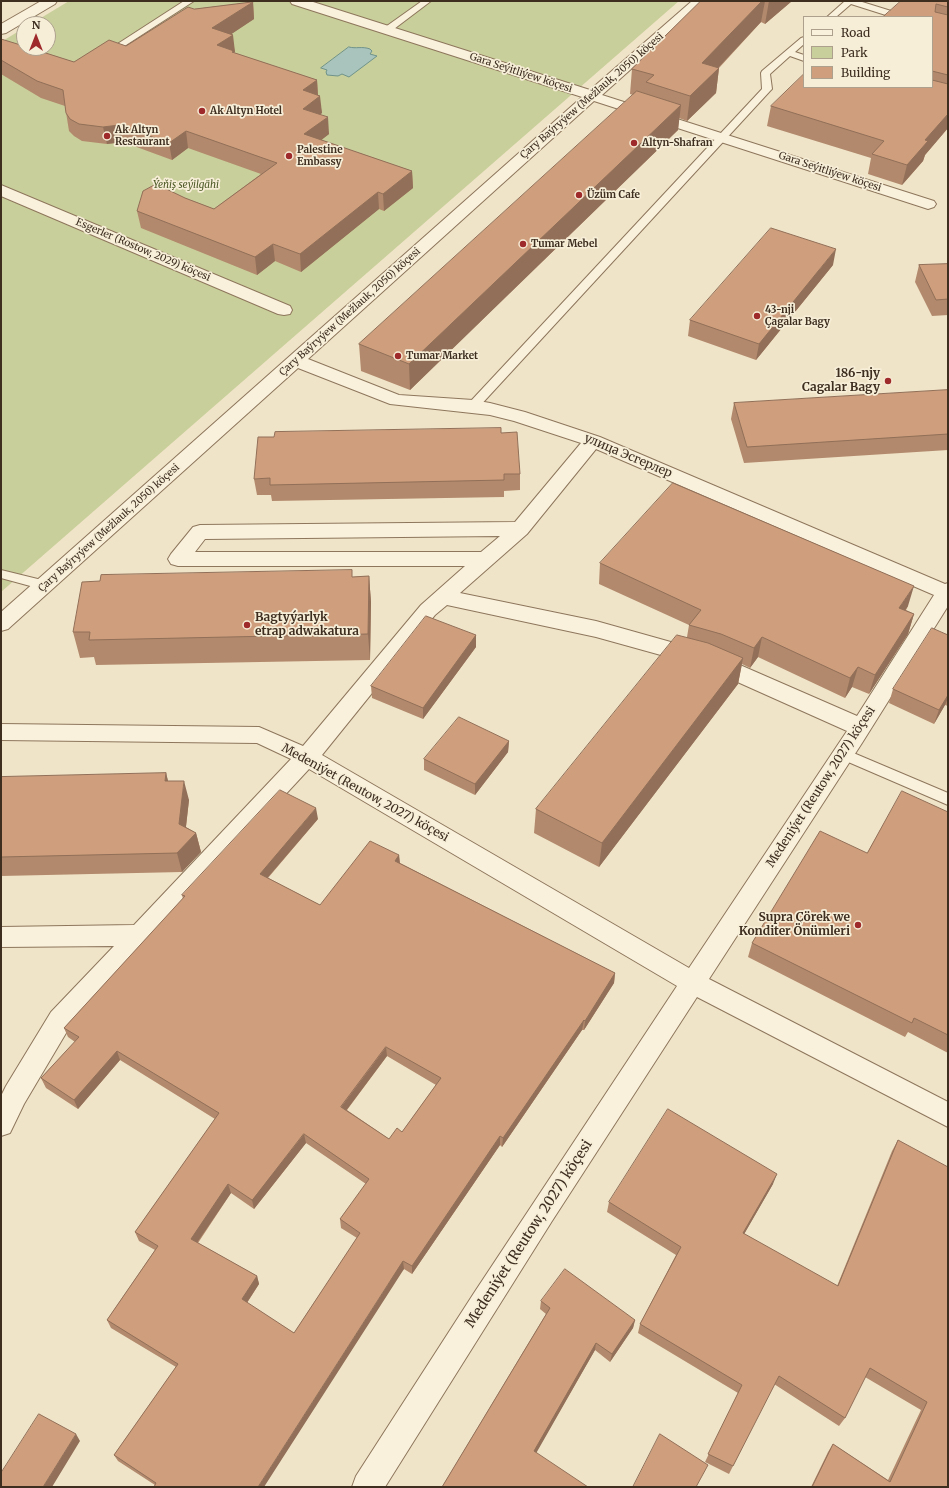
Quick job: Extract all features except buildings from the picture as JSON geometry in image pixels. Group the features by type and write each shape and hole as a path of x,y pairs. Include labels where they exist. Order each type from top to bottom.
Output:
{"street":[{"path":"1,30 50,1"},
{"name":"Çary Baýryýew (Mežlauk, 2050) köçesi","path":"1,624 700,1"},
{"name":"Gara Seýitliýew köçesi","path":"307,2 386,30 928,204"},
{"name":"Esgerler (Rostow, 2029) köçesi","path":"1,190 284,310"},
{"name":"улица Эсгерлер","path":"296,361 396,400 444,405 473,406 519,416 593,441 948,592"},
{"path":"1,1124 15,1095 60,1020 306,757 428,610 520,529 593,441"},
{"path":"486,559 178,559 200,532 520,529"},
{"name":"Medeniýet (Reutow, 2027) köçesi","path":"368,1487 454,1349 692,982 844,754 948,592"},
{"path":"443,597 596,629 710,661 860,727"},
{"name":"Medeniýet (Reutow, 2027) köçesi","path":"1,732 259,735 306,757 692,982 948,1115"},
{"path":"1,936 139,935"}],"lane":[{"path":"99,58 190,1"},
{"path":"386,30 427,1"},
{"path":"832,16 850,1 898,16"},
{"path":"473,406 767,89 765,73 803,41"},
{"path":"788,53 803,58"},
{"path":"1,574 45,585"},
{"path":"844,754 948,799"}],"green space":[{"name":"Ýeňiş seýilgähi","path":"69,1 679,1 1,592 1,42 16,33 16,56 56,56 56,16 44,16"}],"water":[{"path":"349,47 370,49 372,51 370,54 377,56 349,77 342,74 338,76 327,75 327,70 321,68"}],"place":[{"name":"Ak Altyn Hotel","path":"202,111"},
{"name":"Ak Altyn Restaurant","path":"107,136"},
{"name":"Altyn-Shafran","path":"634,143"},
{"name":"Palestine Embassy","path":"289,156"},
{"name":"Üzüm Cafe","path":"579,195"},
{"name":"Tumar Mebel","path":"523,244"},
{"name":"43-nji Çagalar Bagy","path":"757,316"},
{"name":"Tumar Market","path":"398,356"},
{"name":"186-njy Cagalar Bagy","path":"888,381"},
{"name":"Bagtyýarlyk etrap adwakatura","path":"247,625"},
{"name":"Supra Çörek we Konditer Önümleri","path":"858,925"}]}
